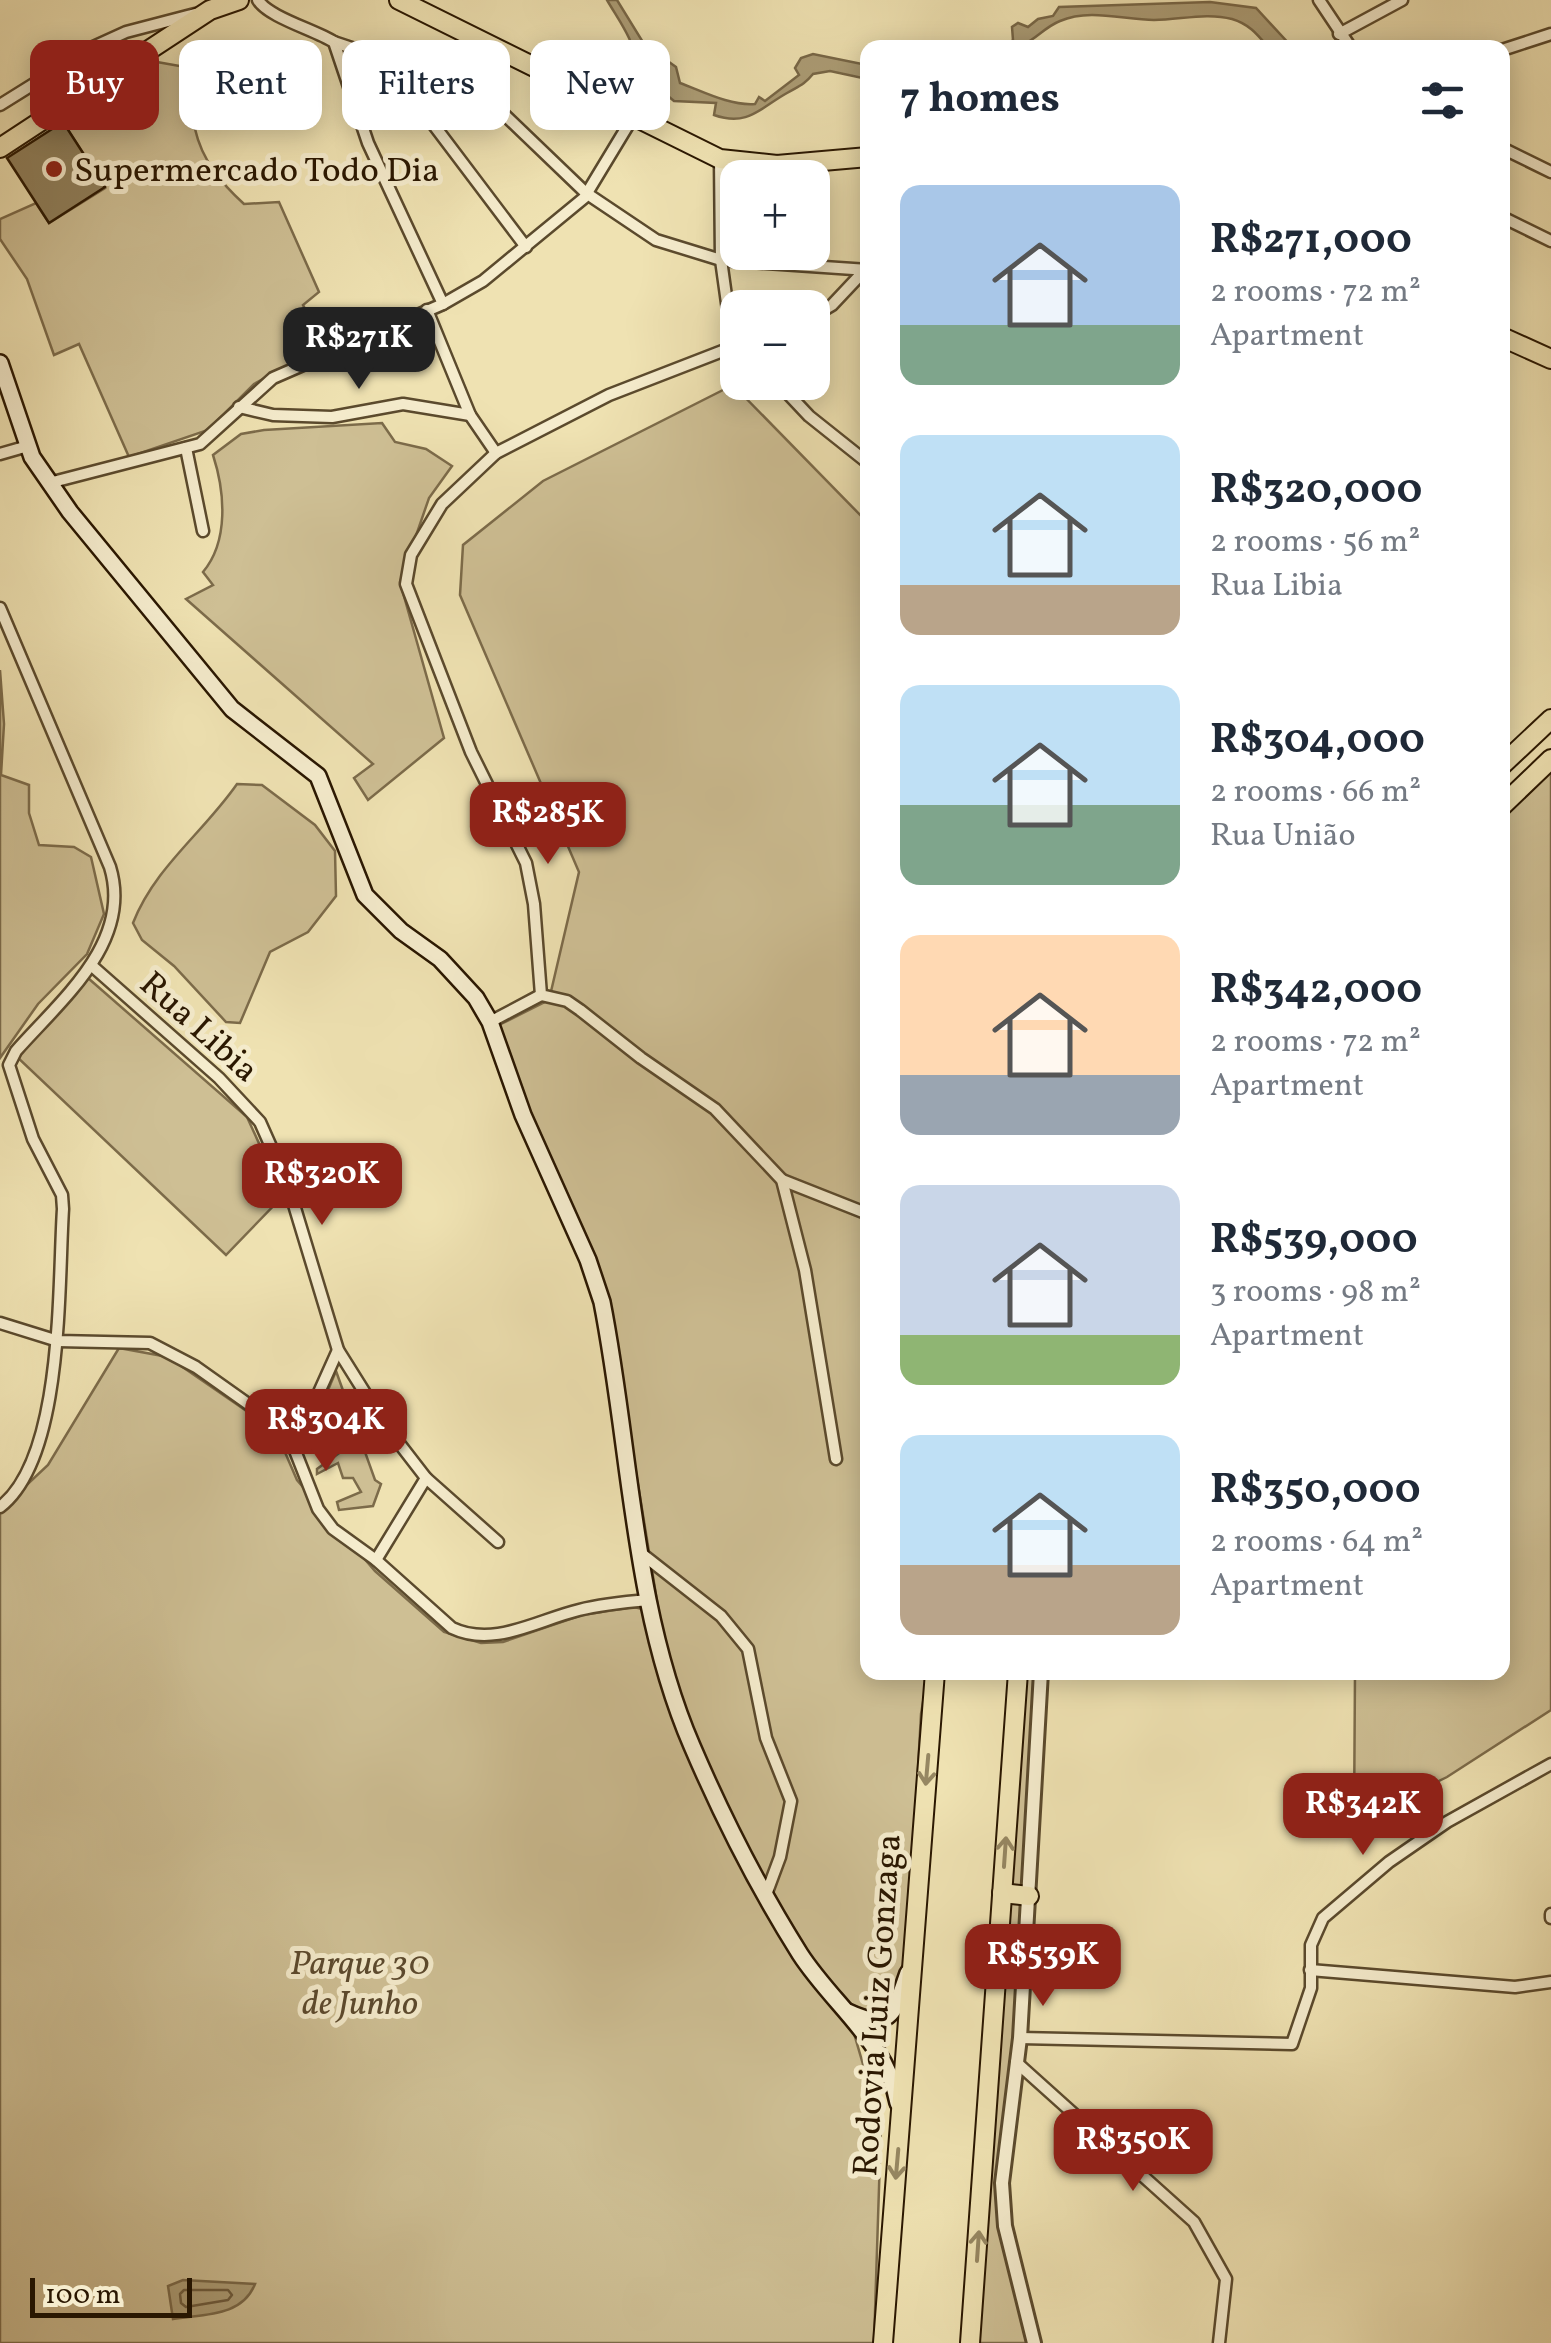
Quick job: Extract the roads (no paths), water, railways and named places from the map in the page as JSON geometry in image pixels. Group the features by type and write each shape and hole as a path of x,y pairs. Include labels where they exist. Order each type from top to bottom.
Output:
{"main road":[{"path":"0,148 210,10 239,0"},
{"path":"401,0 530,65"},
{"path":"661,130 720,159 777,165 860,158"},
{"path":"1510,340 1551,358"},
{"path":"0,363 28,446 49,483 232,708 318,776 365,895 460,980 490,1022 523,1115 597,1283 648,1600 662,1667 680,1718 797,1949 888,2066 900,2118"},
{"path":"1510,757 1551,719"},
{"path":"1510,798 1551,759"},
{"name":"Rodovia Luiz Gonzaga","path":"883,2343 935,1680"},
{"path":"970,2343 1014,1680"},
{"path":"1002,1893 1029,1896"},
{"path":"842,2010 866,2021 888,2016 897,2006 914,1955"}],"street":[{"path":"258,0 270,12 309,26 334,42 367,52 386,68 526,248"},
{"path":"1319,0 1344,40"},
{"path":"1339,34 1402,0"},
{"path":"0,104 58,67 126,32 210,10"},
{"path":"1510,47 1551,34"},
{"path":"334,42 368,144 443,304"},
{"path":"510,120 586,192 656,240 720,259"},
{"path":"49,483 210,439 238,407 293,367 443,304 483,281 574,208 626,130"},
{"path":"1510,152 1551,172"},
{"path":"1510,221 1551,241"},
{"path":"830,268 860,271"},
{"path":"830,306 860,277"},
{"path":"427,310 470,415 496,453"},
{"path":"541,994 534,904 526,863 471,752 406,584 410,554 442,504 496,453 610,394 720,351"},
{"path":"794,400 860,457"},
{"path":"238,407 273,415 332,416 403,404 470,415"},
{"path":"0,454 28,446"},
{"path":"186,448 203,530"},
{"path":"0,608 114,882 114,917 91,965 16,1051 9,1065 33,1139 62,1195 58,1341 30,1472 0,1508"},
{"name":"Rua Libia","path":"91,965 219,1078 260,1122 288,1184 338,1350 385,1425 426,1478 498,1542"},
{"path":"490,1022 541,994 567,1001 716,1109 782,1180 860,1211"},
{"path":"782,1180 805,1270 836,1459"},
{"path":"0,1323 58,1341 140,1342 166,1350 251,1406 294,1448 318,1509 344,1538 376,1560 452,1628 480,1637 496,1636 578,1610 648,1600"},
{"path":"294,1448 338,1350"},
{"path":"376,1560 426,1478"},
{"path":"642,1554 700,1596 742,1637 748,1649 766,1738 791,1801 780,1857 766,1892"},
{"path":"1034,2343 1002,2207 1004,2154 1020,2038 1042,1680"},
{"path":"1020,2038 1292,2044 1310,1994 1318,1925 1340,1902 1447,1822 1551,1764"},
{"path":"1310,1970 1515,1986 1551,1982"},
{"path":"1016,2062 1194,2222 1226,2279 1219,2343"}],"water":[{"path":"607,0 617,0 642,40 630,40"},
{"path":"1210,2 1256,8 1286,40 1262,40 1238,21 1222,17 1154,20 1095,15 1060,21 1032,40 1013,40 1012,27 1018,23 1028,27 1038,19 1053,16 1059,7"},
{"path":"813,54 860,64 860,77 830,71 813,74 753,114 736,119 714,115 716,103 670,98 670,63 676,67 680,83 746,104 755,104 759,97 765,101 799,75 795,68 801,58"},
{"path":"183,2280 255,2284 249,2295 232,2308 173,2319 168,2286"}],"place":[{"name":"Supermercado Todo Dia","path":"54,169"}],"park label":[{"name":"Parque 30 de Junho","path":"360,1982"}]}
